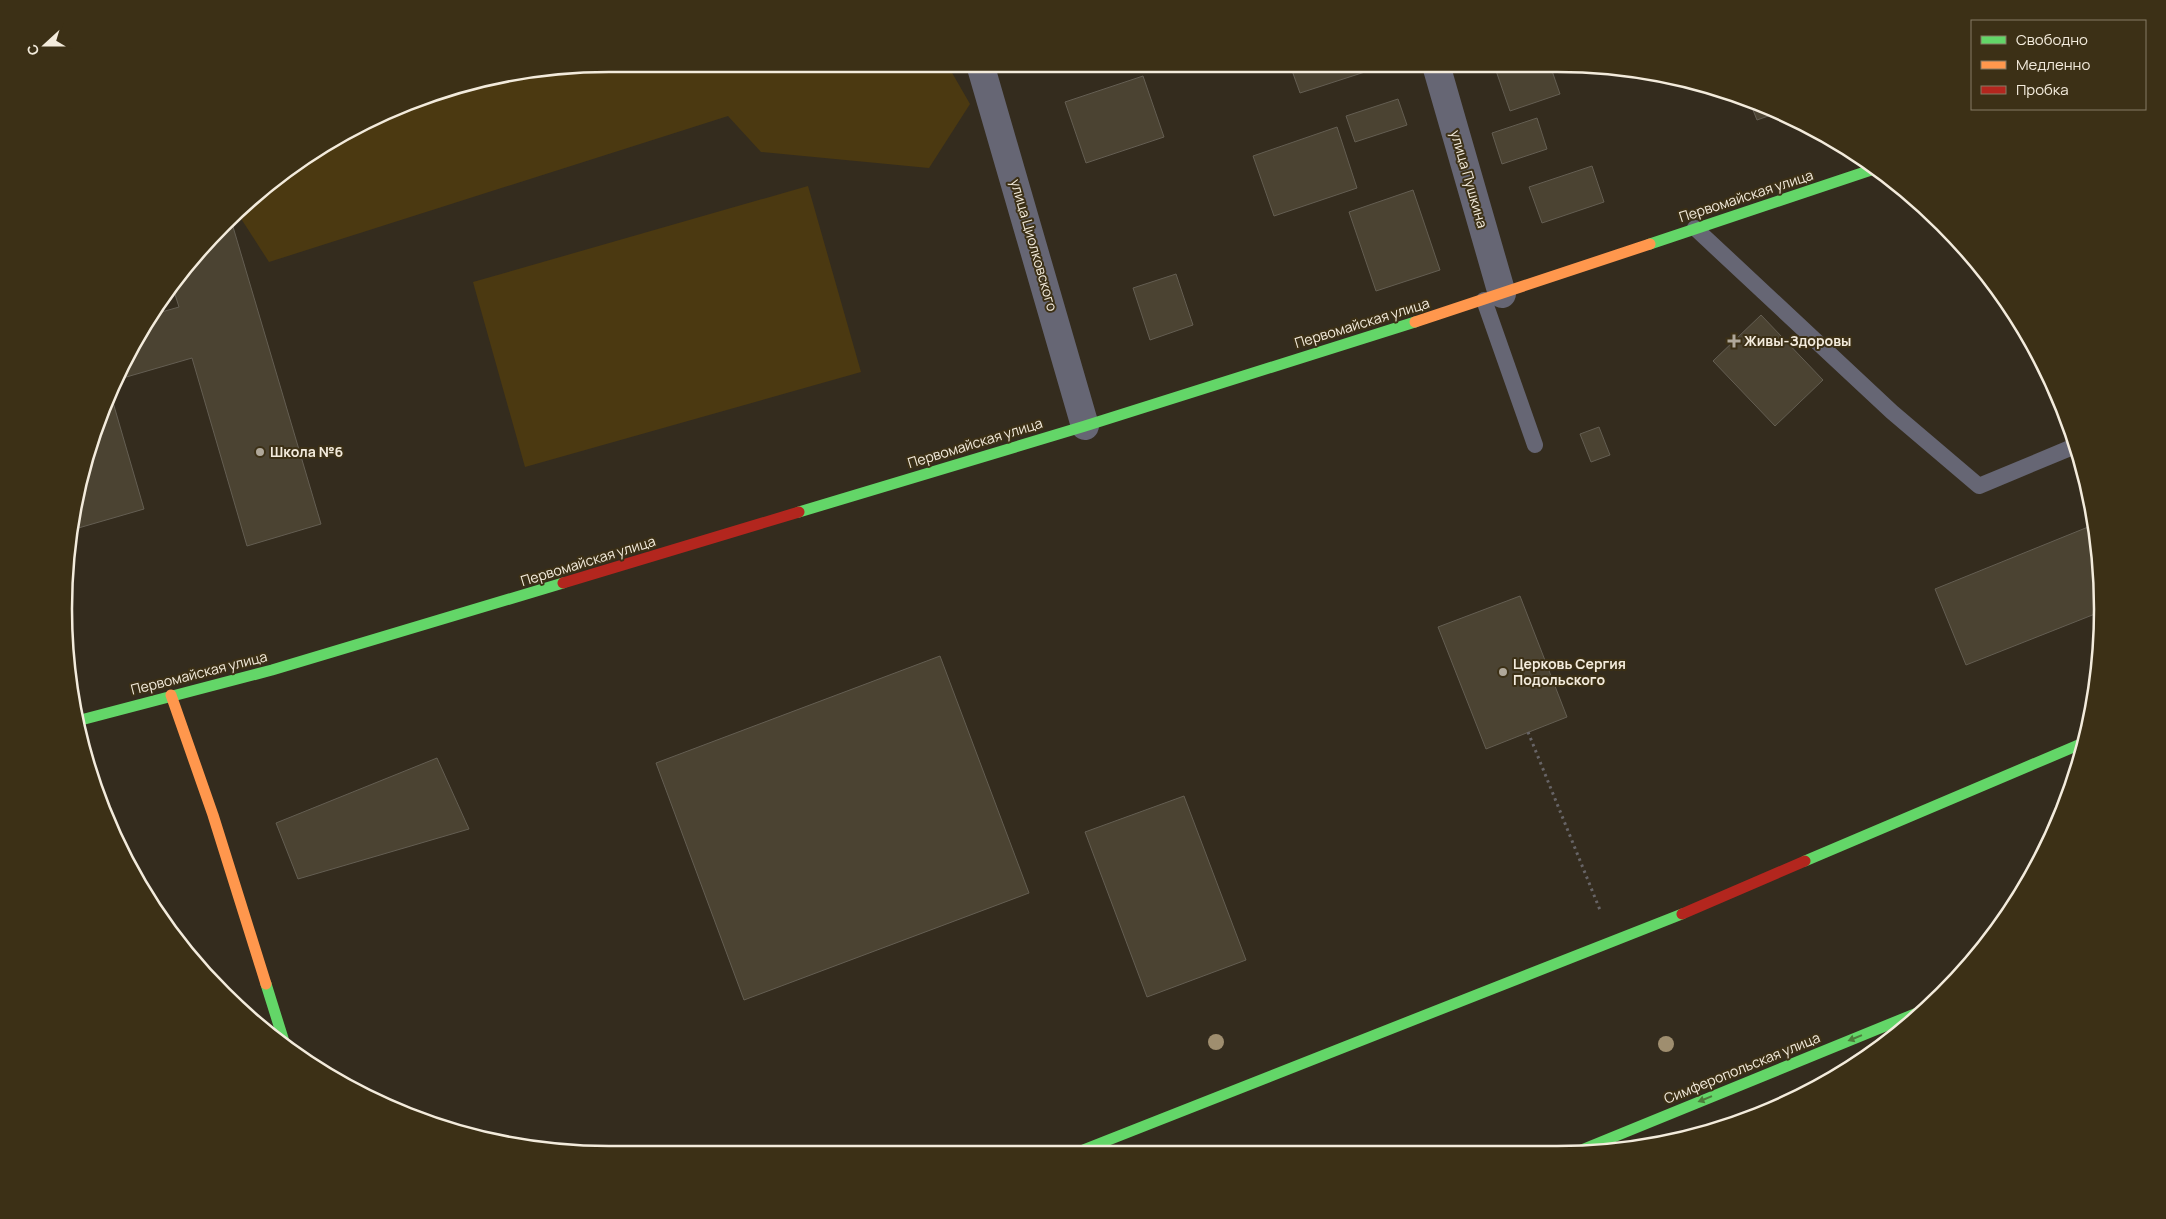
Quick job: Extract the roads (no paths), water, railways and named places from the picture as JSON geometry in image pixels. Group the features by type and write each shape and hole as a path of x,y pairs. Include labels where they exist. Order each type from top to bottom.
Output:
{"street":[{"name":"улица Циолковского","path":"983,73 1086,426"},
{"name":"улица Пушкина","path":"1438,73 1493,297"},
{"name":"Первомайская улица","path":"84,719 272,670 1086,426 1493,297 1867,171"},
{"path":"171,695 213,815 282,1035"},
{"path":"1093,1146 1684,913 2075,746"},
{"name":"Симферопольская улица","path":"1594,1145 1905,1018"}],"lane":[{"path":"1695,228 1892,412 1979,486 2068,449"},
{"path":"1493,297 1536,445"}],"place":[{"name":"Живы-Здоровы","path":"1734,341"},
{"name":"Школа №6","path":"260,452"},
{"name":"Церковь Сергия Подольского","path":"1503,672"}]}
